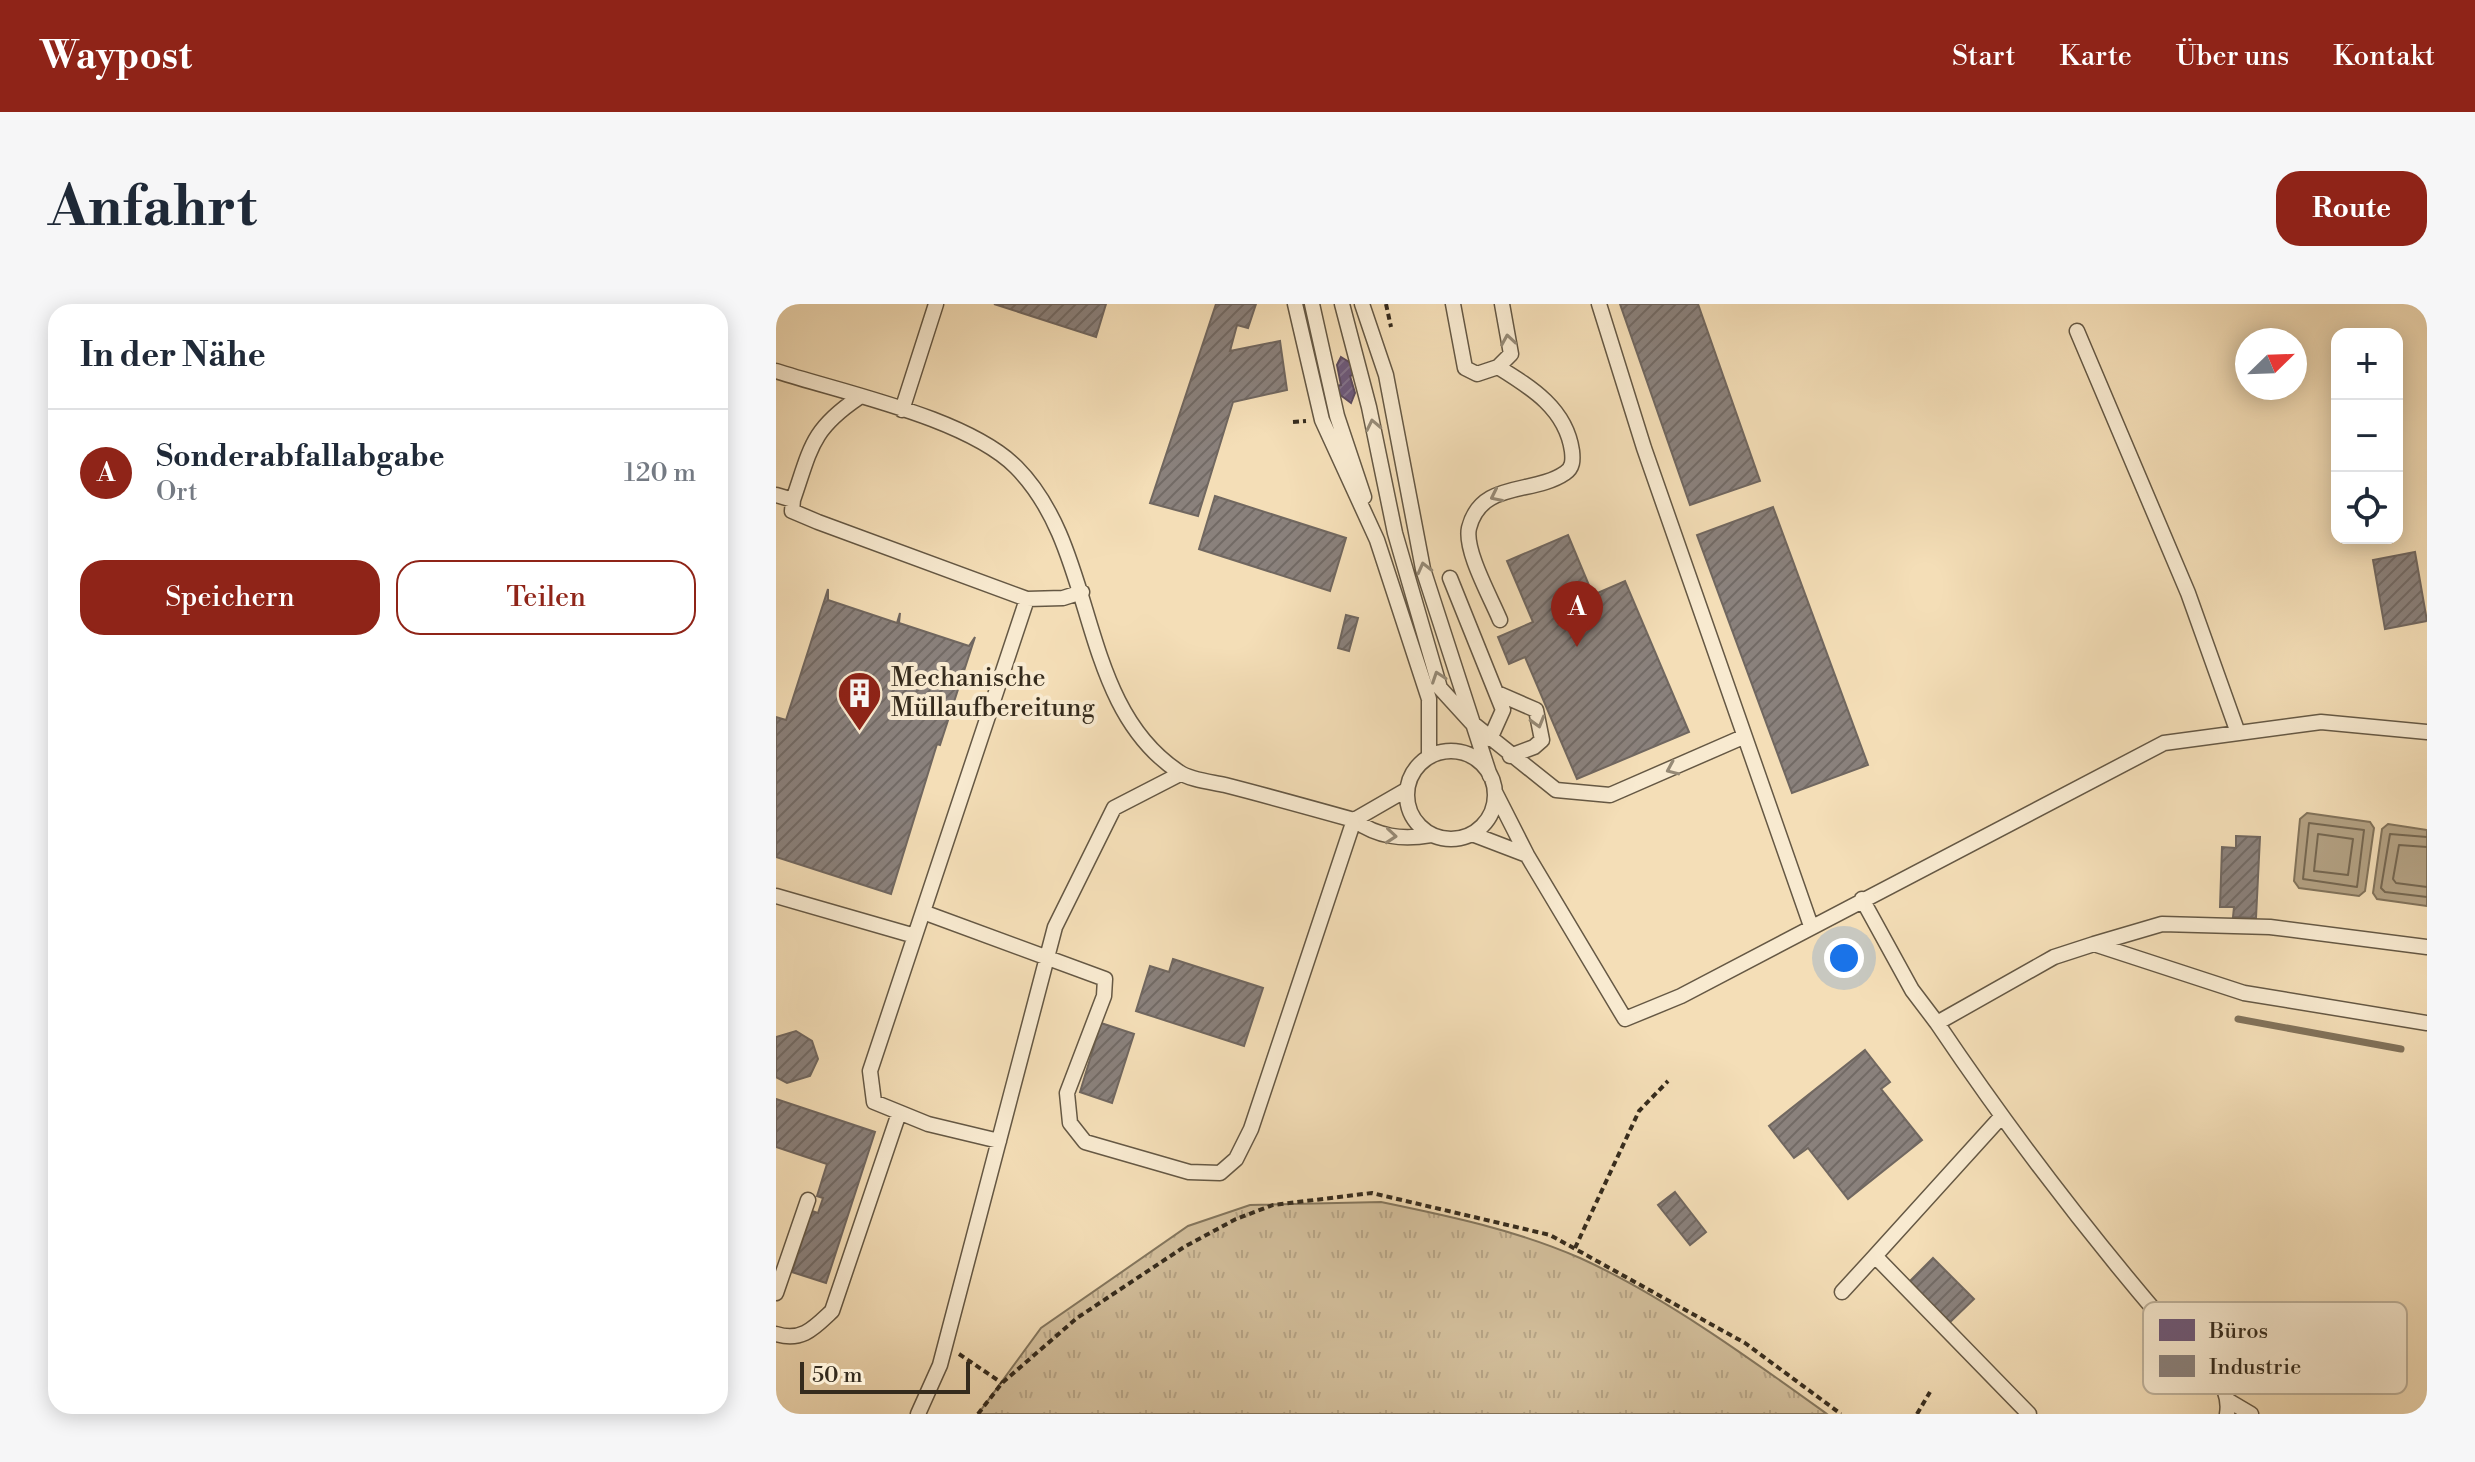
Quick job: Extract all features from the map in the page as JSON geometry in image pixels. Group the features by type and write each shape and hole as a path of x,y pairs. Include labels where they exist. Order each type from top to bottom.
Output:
{"lane":[{"path":"902,410 936,304"},
{"path":"1295,304 1325,431 1377,540"},
{"path":"1312,304 1337,416 1429,699 1429,756"},
{"path":"1342,304 1369,407 1395,533 1440,688 1471,722 1556,790 1610,795 1743,737"},
{"path":"1362,304 1386,375 1423,569 1495,792 1527,855 1625,1019 1681,996 2164,743 2321,722 2427,732"},
{"path":"1453,304 1465,368 1477,374 1498,367 1511,354 1502,304"},
{"path":"1599,304 1644,448 1811,926"},
{"path":"2077,331 2188,593 2238,733"},
{"path":"1498,367 1525,384 1562,416 1570,434 1574,460 1569,471 1492,495 1481,505 1470,524 1467,541 1500,620"},
{"path":"776,371 902,410 981,440 1016,468 1043,505 1072,561 1107,673 1129,718 1180,774 1354,820 1375,835 1415,838 1431,835 1445,839 1472,834 1527,855"},
{"path":"858,398 830,418 814,438 792,511 1027,599 1063,598 1082,592"},
{"path":"776,495 793,500"},
{"path":"1450,578 1503,710 1490,739"},
{"path":"999,1141 928,1124 874,1102 870,1071 1027,599"},
{"path":"1497,693 1536,710 1541,725 1542,740 1534,747 1510,756"},
{"path":"923,912 1047,955 1105,979 1104,996 1067,1093 1070,1123 1085,1142 1189,1172 1220,1173 1236,1159 1251,1129 1354,820 1406,790 1418,765 1442,751 1471,755 1490,776"},
{"path":"918,1414 946,1341 1055,927 1114,808 1180,774"},
{"path":"1406,790 1412,817 1431,835"},
{"path":"1472,834 1490,817 1495,792"},
{"path":"776,896 915,936"},
{"path":"1862,899 1912,990 2001,1117 2100,1247 2147,1302"},
{"path":"1937,1023 2054,957 2162,924 2270,927 2427,947"},
{"path":"2094,944 2244,993 2427,1023"},
{"path":"776,1334 791,1339 807,1334 832,1311 899,1113"},
{"path":"1842,1292 2001,1117"},
{"path":"776,1293 808,1200"},
{"path":"1875,1256 2029,1414"},
{"path":"2228,1408 2251,1414"}],"path":[{"path":"1575,1248 1639,1111 1668,1081"},
{"path":"978,1414 1002,1383 1077,1318 1184,1247 1273,1205 1372,1193 1550,1235 1745,1343 1841,1414"},
{"path":"946,1341 1002,1383"},
{"path":"1917,1414 1930,1392"}],"green space":[{"path":"1381,1202 1507,1232 1556,1248 1612,1273 1738,1351 1827,1414 978,1414 1041,1328 1188,1226 1250,1205"}],"water":[{"path":"2307,813 2370,822 2374,828 2365,891 2359,896 2299,888 2294,881 2300,819"},
{"path":"2388,824 2427,830 2427,906 2377,899 2373,893 2382,829"}],"building: Büros":[{"path":"1341,357 1354,365 1355,374 1350,376 1355,393 1351,403 1339,394 1337,386 1341,385 1337,365"}],"building: Industrie":[{"path":"994,304 1106,304 1096,337"},
{"path":"1216,304 1256,304 1248,328 1237,325 1230,351 1280,341 1287,390 1233,402 1198,516 1150,503"},
{"path":"1620,304 1698,304 1760,481 1690,505"},
{"path":"1215,496 1346,538 1330,591 1199,549"},
{"path":"1773,507 1868,765 1792,793 1697,535"},
{"path":"1568,535 1593,595 1625,581 1689,732 1577,779 1525,657 1509,664 1498,637 1533,622 1507,561"},
{"path":"2415,552 2427,621 2385,629 2373,560"},
{"name":"Mechanische Müllaufbereitung","path":"828,589 828,600 897,623 900,613 899,623 969,646 975,637 940,745 937,744 891,894 776,857 776,717 786,720"},
{"path":"1346,615 1358,618 1349,651 1338,648"},
{"path":"2236,836 2260,837 2256,918 2233,917 2234,907 2220,907 2222,847 2236,848"},
{"path":"1173,959 1263,988 1244,1046 1136,1011 1150,966 1169,972"},
{"path":"1101,1023 1134,1034 1112,1103 1080,1092"},
{"path":"796,1031 812,1041 818,1059 810,1076 787,1083 776,1077 776,1037"},
{"path":"1865,1050 1890,1082 1881,1089 1922,1140 1848,1199 1808,1148 1794,1158 1769,1126"},
{"path":"776,1099 875,1132 826,1283 792,1272 812,1211 818,1213 823,1198 817,1196 827,1164 776,1147"},
{"path":"1675,1192 1706,1232 1690,1245 1658,1205"},
{"path":"1933,1258 1974,1299 1950,1322 1909,1282"}],"waterway":[{"path":"2238,1019 2401,1049"}],"place":[{"name":"Sonderabfallabgabe","path":"1577,647"},
{"name":"Mechanische Müllaufbereitung","path":"860,732"}]}
